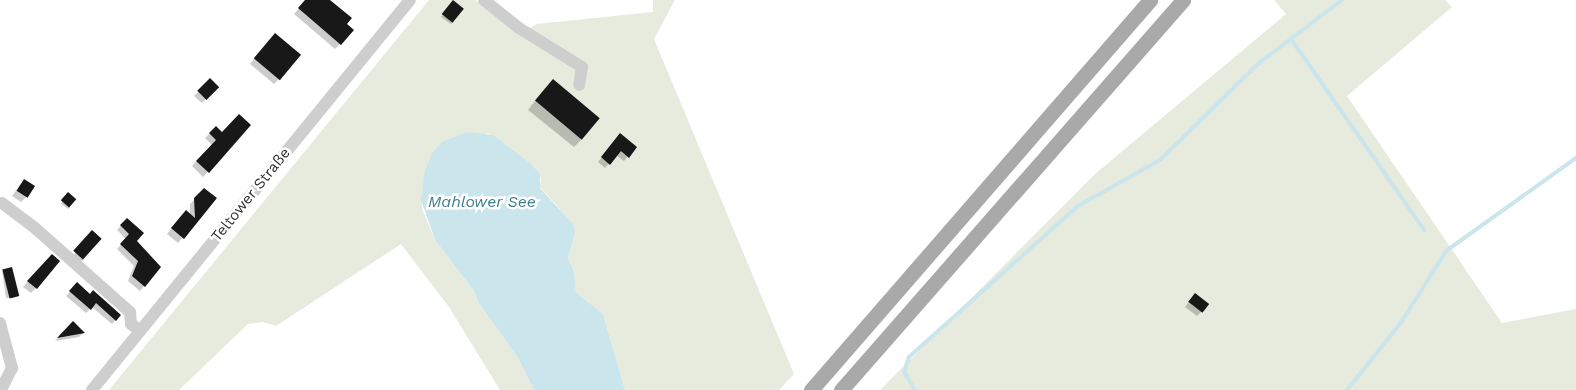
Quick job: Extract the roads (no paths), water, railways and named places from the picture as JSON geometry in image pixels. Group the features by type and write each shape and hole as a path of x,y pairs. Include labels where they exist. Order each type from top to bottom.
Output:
{"main road":[{"path":"811,390 1150,0"},
{"path":"841,390 1184,0"}],"street":[{"name":"Teltower Straße","path":"92,390 410,0"},
{"path":"484,0 520,28 582,67 579,85"},
{"path":"2,203 35,228 130,312 131,324 140,331"},
{"path":"0,323 12,368 1,390"}],"water":[{"name":"Mahlower See","path":"466,132 493,135 531,164 540,174 540,188 573,224 575,233 568,258 574,271 576,292 603,314 625,390 534,390 518,358 478,302 474,291 435,240 421,200 425,170 432,153 442,142"}],"waterway":[{"path":"915,390 904,372 909,357 1078,206 1160,160 1258,64 1342,0"},
{"path":"1291,39 1424,230"},
{"path":"1347,390 1402,321 1446,251 1576,158"}]}
